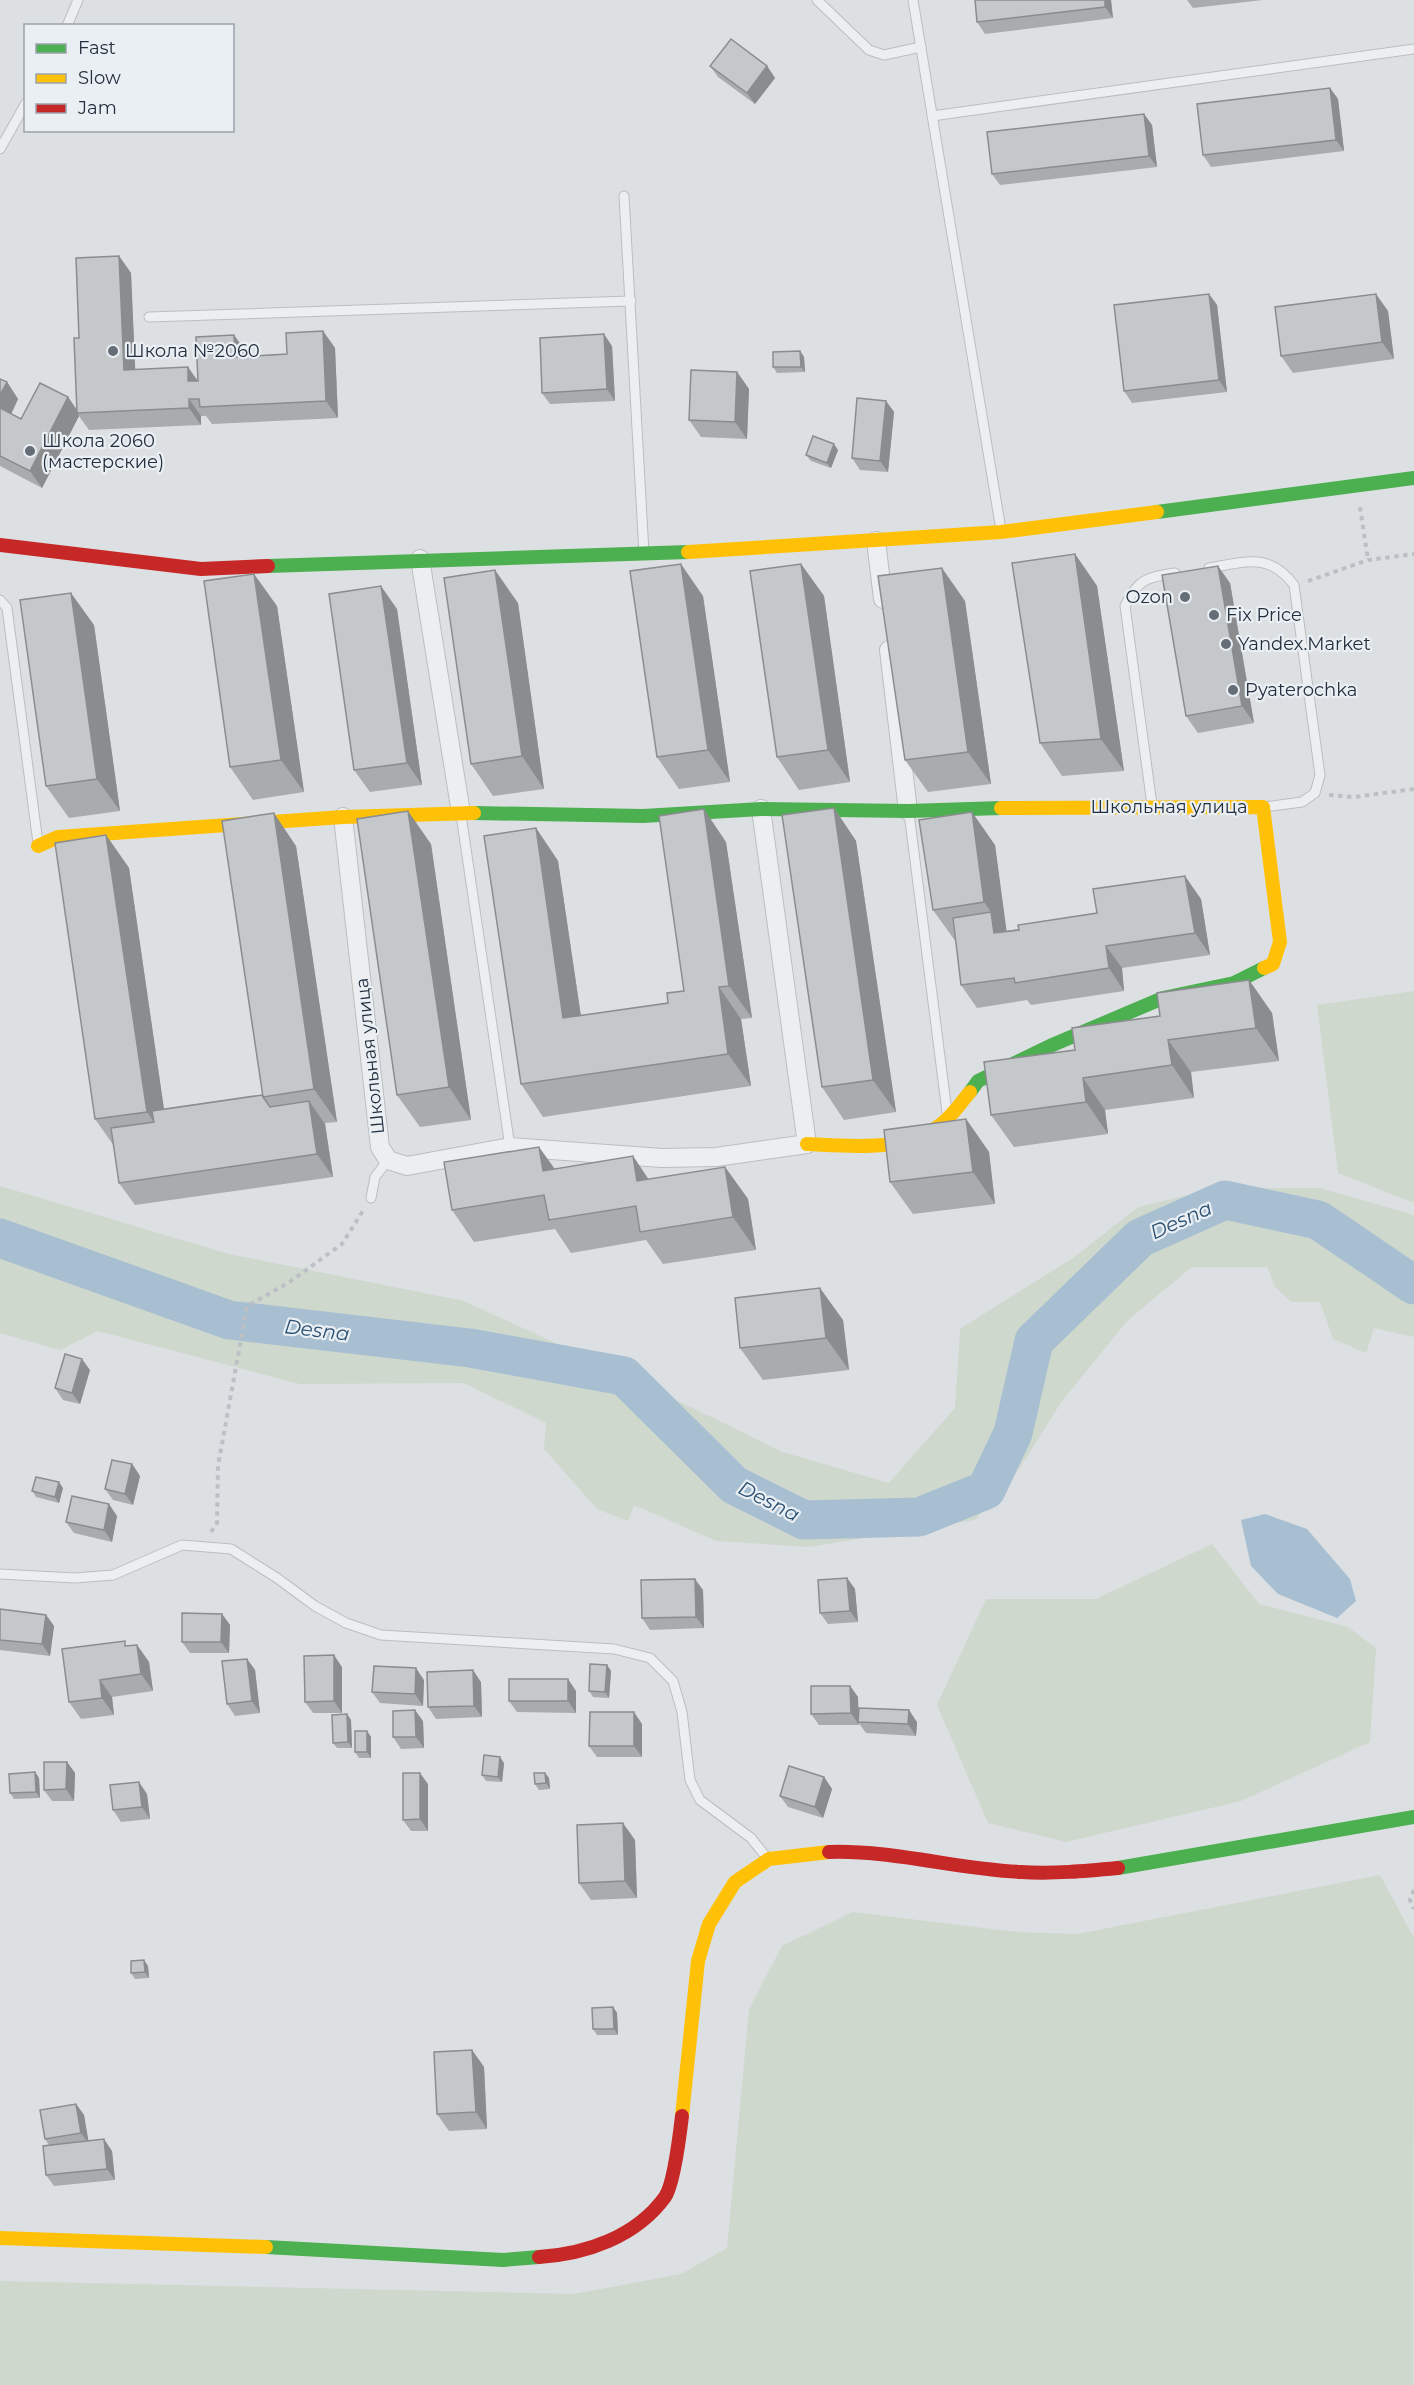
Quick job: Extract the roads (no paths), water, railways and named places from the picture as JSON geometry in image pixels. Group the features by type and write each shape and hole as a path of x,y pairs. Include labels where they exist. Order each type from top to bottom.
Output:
{"street":[{"path":"0,545 201,569 420,560 645,555 1001,532 1414,478"},
{"path":"876,541 885,611"},
{"path":"420,560 461,813"},
{"path":"888,635 909,811"},
{"name":"Школьная улица","path":"39,846 58,837 343,817 461,813 632,816 761,809 909,811 1153,806 1263,807 1280,942 1273,964 1234,982 1163,998 1050,1046 978,1081 948,1119 916,1138 884,1146 848,1148 807,1144 716,1157 663,1158 510,1147 407,1166 388,1160 380,1147 343,817"},
{"path":"761,809 807,1144"},
{"path":"0,2238 171,2242 503,2260 570,2255 630,2232 666,2196 678,2143 698,1961 709,1924 735,1882 769,1859 815,1853 863,1851 1020,1872 1078,1872 1141,1866 1414,1817"}],"lane":[{"path":"67,24 78,0"},
{"path":"817,0 869,50 884,55 921,47"},
{"path":"913,0 1001,532"},
{"path":"932,116 1414,49"},
{"path":"0,149 24,107"},
{"path":"624,196 645,555"},
{"path":"149,317 630,302"},
{"path":"1193,570 1259,560 1283,571 1294,585 1320,775 1315,793 1302,802 1263,807"},
{"path":"1153,806 1125,606 1134,588 1149,577 1182,572"},
{"path":"0,600 7,608 39,846"},
{"path":"909,811 948,1119"},
{"path":"461,813 510,1147"},
{"path":"370,1198 375,1177 388,1160"},
{"path":"0,1574 75,1578 113,1575 182,1545 231,1549 277,1578 315,1606 346,1623 381,1635 614,1649 650,1658 673,1681 682,1712 690,1780 700,1800 751,1838 769,1859"}],"water":[{"path":"1265,1514 1307,1529 1350,1579 1356,1601 1337,1618 1278,1594 1251,1566 1241,1520"}],"waterway":[{"name":"Desna","path":"0,1238 229,1320 470,1348 624,1376 734,1485 804,1520 919,1517 986,1490 1013,1433 1034,1341 1140,1238 1225,1200 1318,1220 1414,1285"}],"place":[{"name":"Школа №2060","path":"113,351"},
{"name":"Школа 2060 (мастерские)","path":"30,451"},
{"name":"Ozon","path":"1185,597"},
{"name":"Fix Price","path":"1214,615"},
{"name":"Yandex.Market","path":"1226,644"},
{"name":"Pyaterochka","path":"1233,690"}]}
